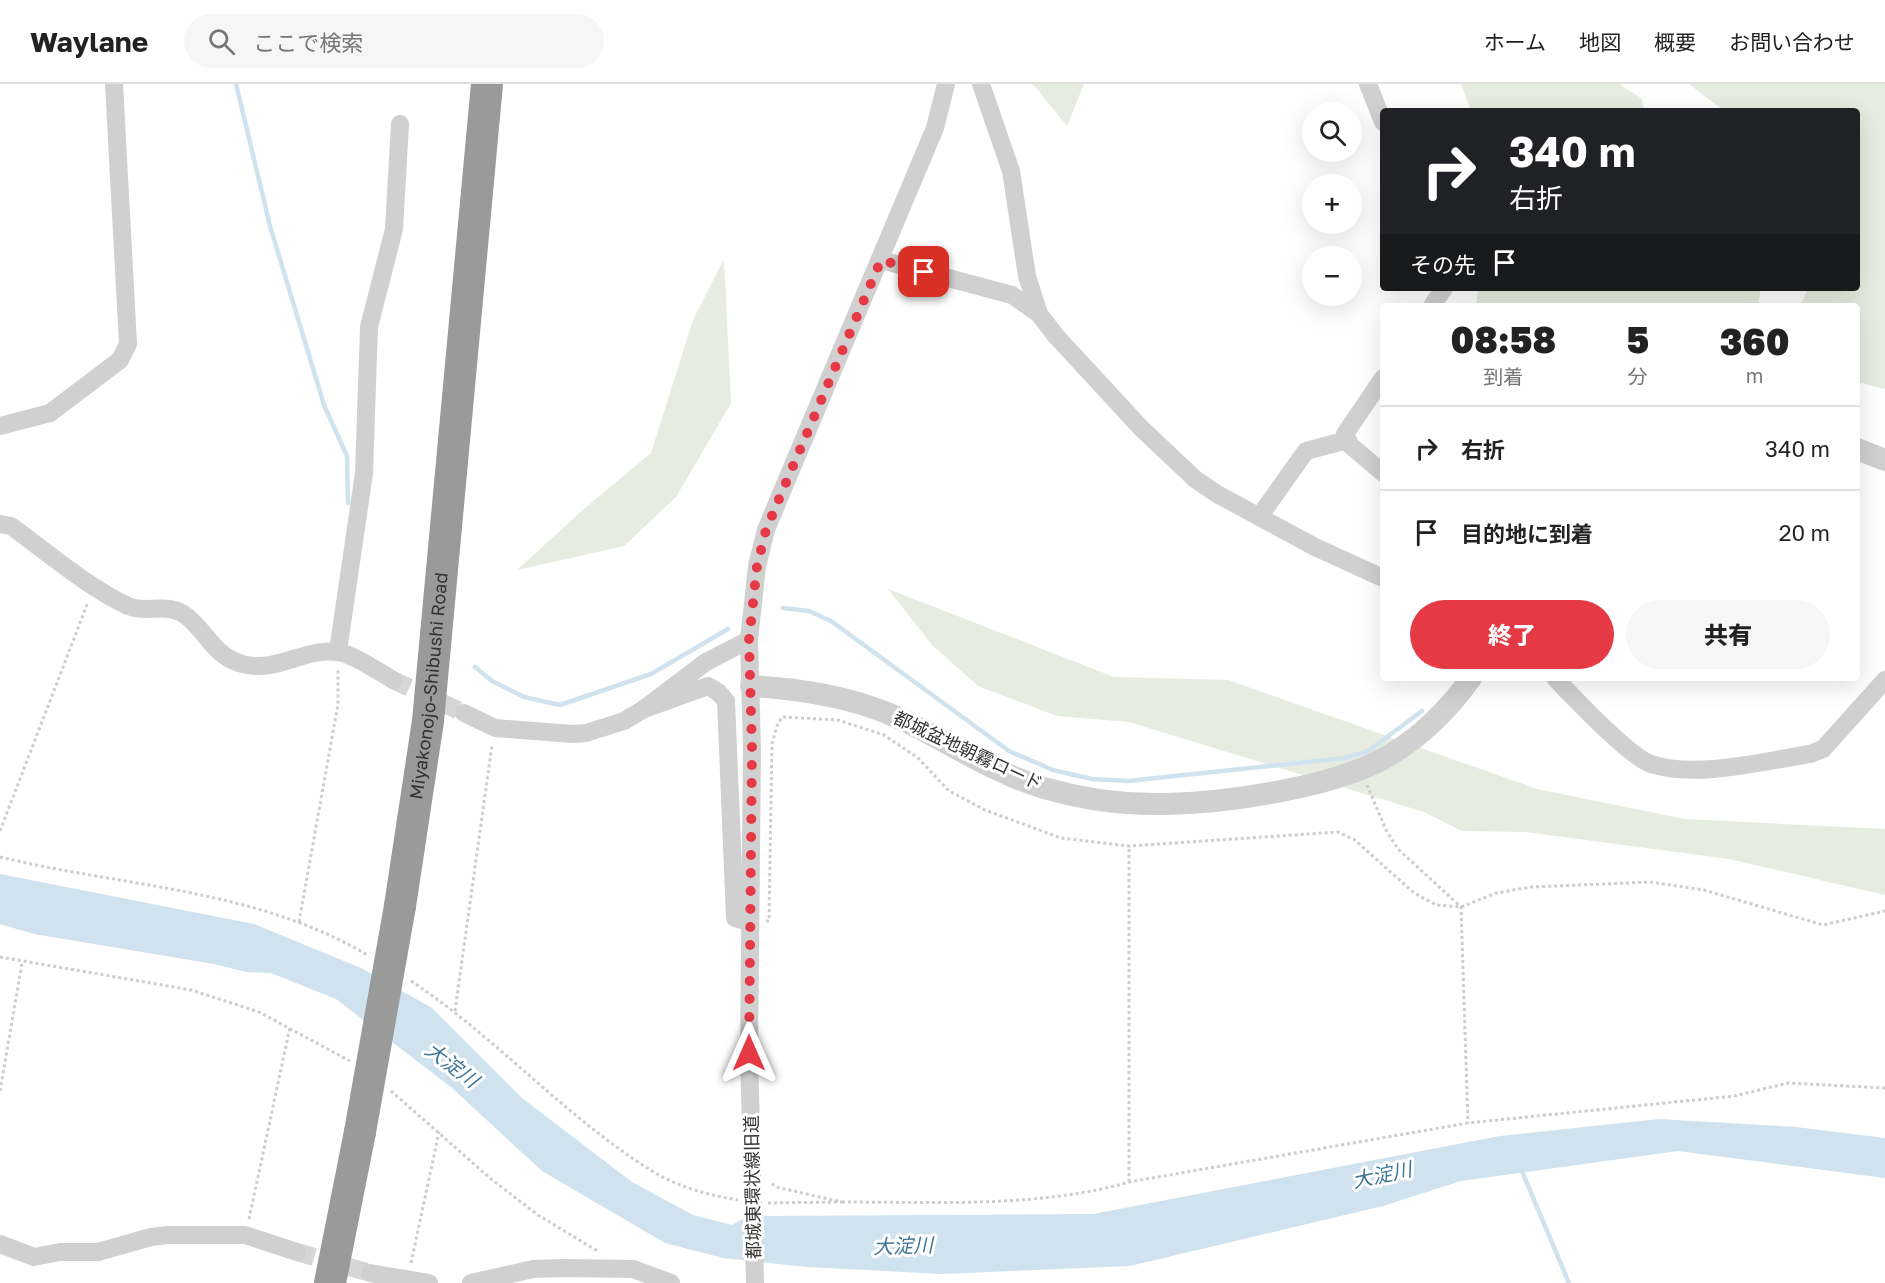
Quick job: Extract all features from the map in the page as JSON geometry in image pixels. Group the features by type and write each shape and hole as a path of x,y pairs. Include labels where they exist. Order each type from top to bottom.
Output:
{"highway":[{"path":"479,84 480,168"},
{"path":"480,168 489,84"},
{"name":"Miyakonojo-Shibushi Road","path":"330,1283 360,1132 400,906 428,721 480,168"}],"street":[{"path":"0,426 50,413 120,360 128,344 114,84"},
{"name":"都城東環状線旧道","path":"755,1282 749,922 751,686 749,640 757,566 766,530 935,128 946,84"},
{"path":"981,84 1011,171 1027,276 1039,314"},
{"path":"1368,84 1380,114"},
{"path":"338,651 364,473 369,327 394,229 400,124"},
{"path":"881,260 1012,296 1039,314 1141,428 1195,479 1315,548 1380,577"},
{"path":"1380,382 1345,434 1350,445 1380,470"},
{"path":"1258,517 1306,451 1347,440"},
{"path":"1860,450 1885,460"},
{"path":"0,524 11,526 94,586 130,607 174,609 186,616 220,652 232,660 246,665 265,667 318,653 338,651 393,680"},
{"path":"464,713 495,728 586,733 624,721 644,709 706,662 749,640"},
{"path":"1558,681 1628,749 1649,763 1683,769 1716,768 1810,754 1823,749 1885,680"},
{"name":"都城盆地朝霧ロード","path":"751,686 800,689 847,699 893,716 1033,783 1102,800 1165,804 1284,791 1334,779 1360,769 1389,756 1413,739 1449,709 1469,681"},
{"path":"644,709 708,686 726,700 735,918 749,922"},
{"path":"0,1244 34,1257 60,1252 98,1252 151,1237 168,1235 245,1236 297,1252"},
{"path":"471,1283 533,1269 564,1268 633,1269 671,1283"},
{"path":"369,1273 429,1283"}],"path":[{"path":"0,831 94,586"},
{"path":"0,857 224,900 299,922 338,704 338,651"},
{"path":"749,922 769,921 772,744 782,717 838,720 884,735 918,758 949,791 985,810 1061,838 1129,846 1338,832 1355,840 1414,893 1436,905 1461,907 1496,893 1531,887 1650,882 1704,890 1823,925 1885,911"},
{"path":"495,728 455,1011 550,1094 652,1171 705,1194 753,1204 1016,1199 1096,1192 1129,1182 1468,1123 1734,1096 1788,1083 1885,1088"},
{"path":"1360,769 1386,830 1398,849 1461,907 1468,1123"},
{"path":"1129,846 1129,1182"},
{"path":"0,957 22,963 191,990 259,1012 352,1063"},
{"path":"0,1091 22,963"},
{"path":"245,1236 290,1027"},
{"path":"390,1090 491,1179 538,1215 603,1254"},
{"path":"408,1279 439,1132"},
{"path":"767,1173 769,1181 776,1187 842,1202"}],"shaded area":[{"path":"1033,84 1084,84 1067,126"},
{"path":"1461,84 1619,84 1641,98 1644,108 1470,108"},
{"path":"1689,84 1885,84 1885,389 1860,383 1860,303 1801,303 1807,291 1860,291 1860,108 1720,108"},
{"path":"724,259 731,403 676,497 624,546 517,570 584,509 651,453 693,320"},
{"path":"1478,291 1760,291 1758,303 1476,303"},
{"path":"888,589 1114,677 1228,680 1537,789 1685,819 1885,829 1885,895 1729,859 1526,832 1462,831 1424,812 1129,722 1057,716 978,686 932,645"}],"water":[{"name":"大淀川","path":"0,874 254,924 361,968 432,1008 522,1098 632,1182 693,1215 732,1225 748,1216 1093,1214 1500,1136 1659,1119 1796,1127 1885,1138 1885,1178 1678,1151 1461,1181 1383,1206 1130,1266 942,1274 807,1267 723,1258 665,1243 542,1171 452,1088 336,999 271,973 246,972 214,964 34,934 0,924"}],"waterway":[{"path":"236,84 270,226 324,405 347,456 348,503"},
{"path":"783,608 809,611 831,621 1009,751 1053,770 1092,779 1128,781 1345,758 1368,751 1422,711"},
{"path":"475,667 492,681 524,697 560,705 651,674 728,629"},
{"path":"1521,1169 1569,1283"}],"tunnel":[{"path":"393,680 464,713"},
{"path":"297,1252 370,1273"}],"route":[{"path":"749,1053 752,822 749,640 757,566 766,530 881,260 924,272"}]}
